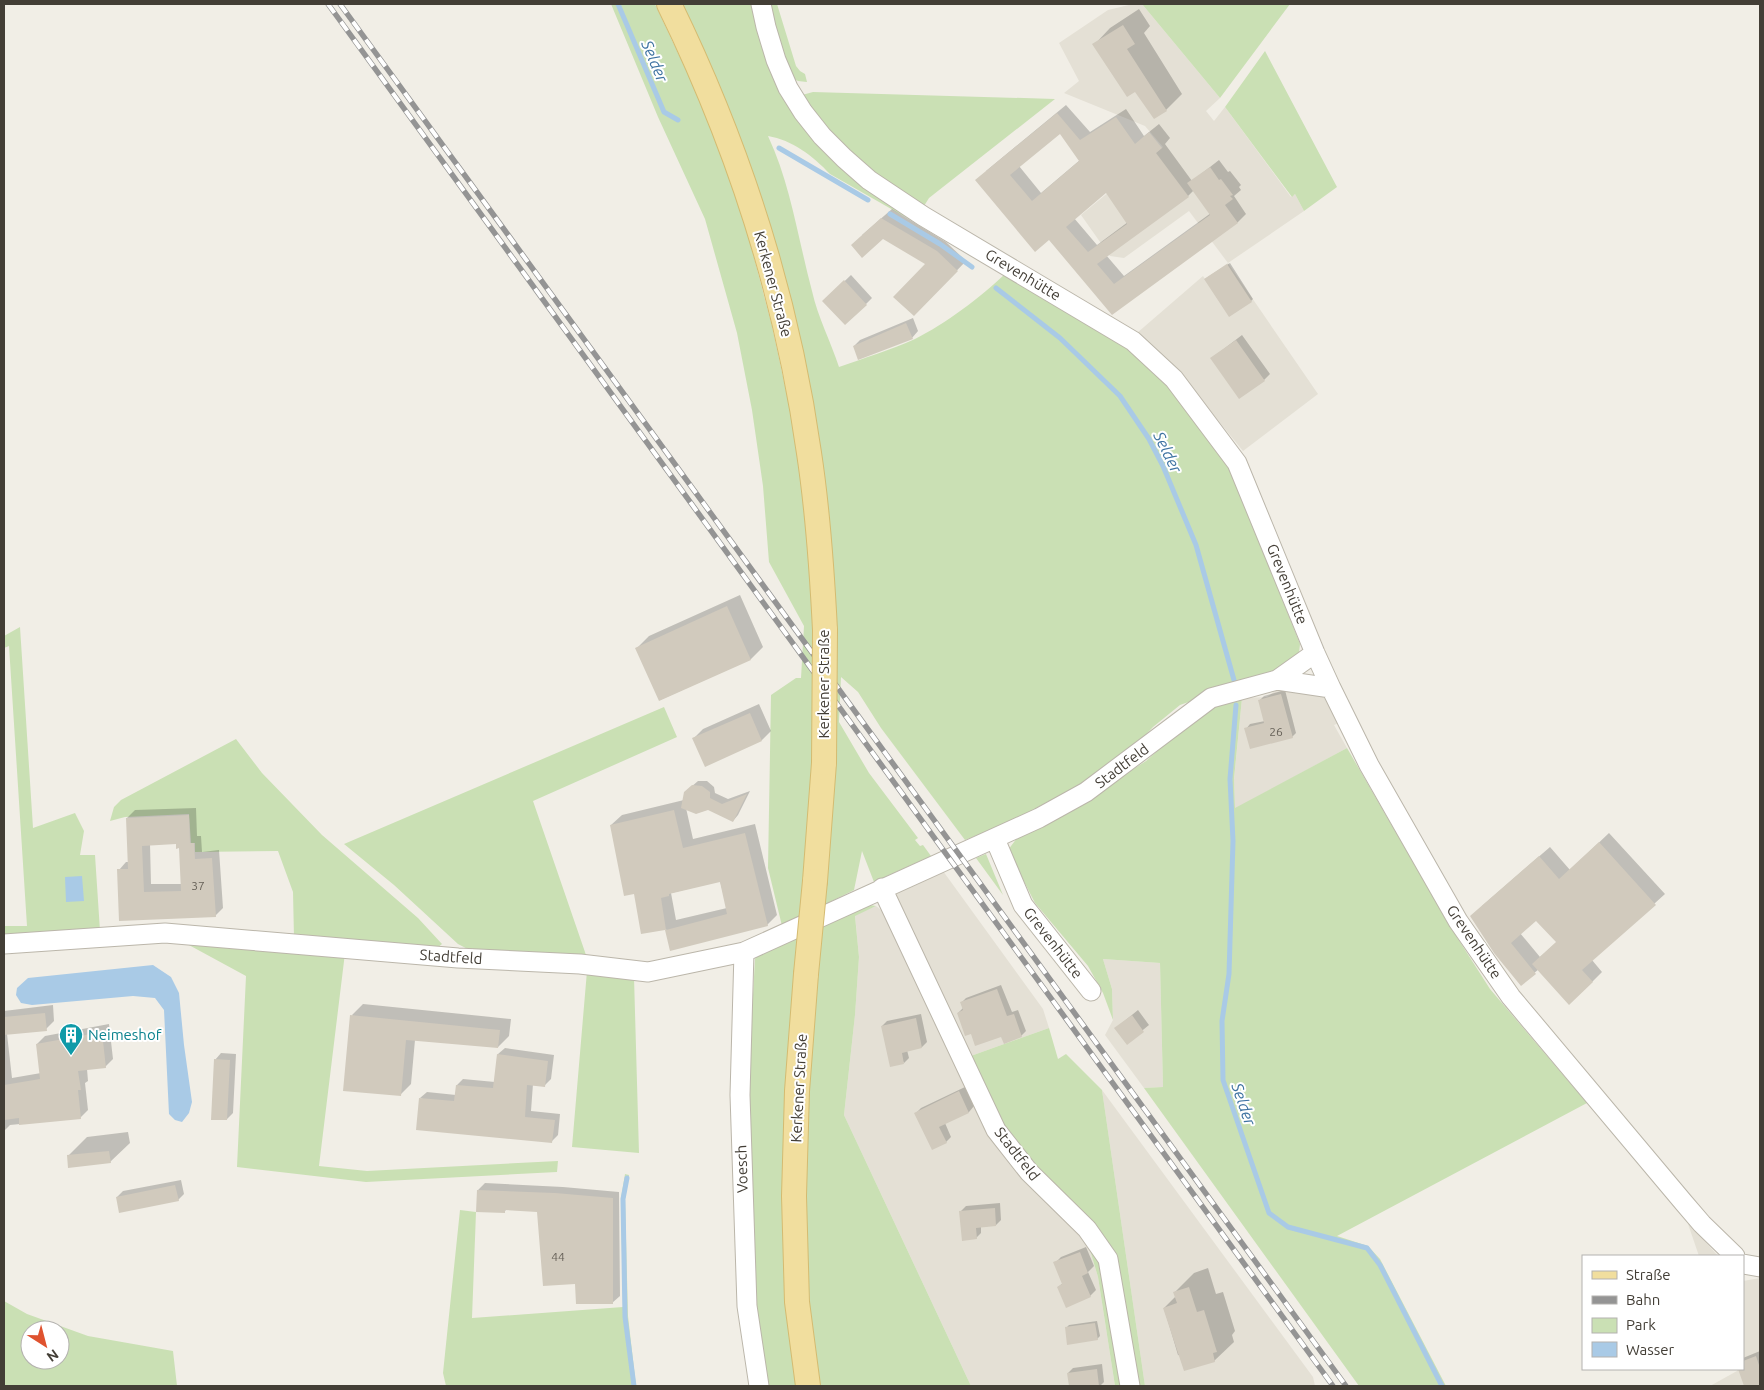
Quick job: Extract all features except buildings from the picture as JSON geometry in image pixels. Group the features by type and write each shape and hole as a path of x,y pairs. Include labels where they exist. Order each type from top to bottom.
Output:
{"main road":[{"name":"Kerkener Straße","path":"669,4 688,44 746,189 775,288 792,358 809,453 818,524 825,630 824,763 797,1090 794,1196 797,1302 808,1386"}],"street":[{"name":"Grevenhütte","path":"761,4 776,60 788,88 817,130 844,158 869,180 924,216 1133,341 1174,379 1236,463 1331,688 1369,765 1458,921 1511,997 1702,1224 1734,1255"},
{"name":"Stadtfeld","path":"4,944 165,933 458,958 580,964 648,972 744,952 1039,818 1086,792 1212,698 1277,680 1315,653"},
{"name":"Stadtfeld","path":"1277,680 1331,688"},
{"name":"Grevenhütte","path":"995,839 1023,905 1091,991"},
{"name":"Stadtfeld","path":"882,888 996,1130 1029,1172 1087,1230 1108,1259 1130,1386"},
{"name":"Voesch","path":"744,952 740,1095 746,1287 747,1306 760,1386"},
{"path":"1744,1264 1760,1267"}],"shaded area":[{"path":"1133,4 1142,4 1220,98 1206,111 1214,121 1225,107 1291,197 1295,194 1304,211 1228,263 1189,211 1124,258 1110,256 1081,215 1163,147 1145,126 1064,93 1079,81 1059,43 1108,10"},
{"path":"1228,263 1318,394 1243,451 1181,375 1137,333 1203,276 1205,279"},
{"path":"1278,689 1319,689 1339,723 1334,725 1347,748 1235,809 1234,780 1242,698 1267,697"},
{"path":"943,871 1043,1009 1049,1028 968,1057 895,898 897,893"},
{"path":"876,906 885,913 943,1037 1087,1240 1098,1277 1115,1386 971,1386 844,1115 859,957 855,915"},
{"path":"1103,959 1160,963 1163,1087 1144,1088 1105,1035 1113,1020 1112,989"},
{"path":"1102,1090 1313,1377 1315,1386 1145,1386"},
{"path":"1687,1221 1717,1255 1699,1255"},
{"path":"1760,1278 1760,1386 1710,1386 1737,1370 1744,1370 1744,1281"}],"green space":[{"path":"611,4 655,4 708,117 746,227 772,326 800,455 810,533 816,691 810,829 802,916 782,926 768,868 771,695 796,678 801,678 804,626 769,562 763,486 752,410 737,333 705,219 658,117"},
{"path":"681,4 753,4 816,140 1121,342 1163,377 1230,468 1300,644 1299,653 1278,670 1180,705 1153,727 1136,745 1083,783 1010,822 965,840 881,728 858,692 841,677 839,722 869,773 918,838 915,840 920,846 923,845 931,856 874,882 862,851 854,890 822,906 817,432","holes":["768,136 777,138 802,150 830,174 1005,274 962,310 926,333 897,347 839,367 815,301 783,174"]},
{"path":"769,4 777,4 796,66 805,74 807,82 792,78 779,45"},
{"path":"1142,4 1290,4 1220,98"},
{"path":"1265,51 1337,187 1304,211 1295,194 1292,197 1225,107"},
{"path":"813,92 1055,99 929,198 924,206 873,174 826,130 802,95"},
{"path":"20,627 33,828 75,813 84,831 80,855 95,855 100,931 4,938 4,926 27,926 9,646 4,648 4,636"},
{"path":"1242,698 1234,779 1235,808 1347,748 1453,931 1490,989 1587,1103 1337,1236 1368,1246 1380,1259 1446,1386 1359,1386 1144,1088 1163,1087 1160,963 1103,959 1112,989 1113,1020 1103,993 1088,966 1035,903 1008,850 1017,838 1091,796 1146,761 1193,719 1231,699"},
{"path":"664,707 677,737 533,801 586,955 479,955 458,944 394,885 344,844"},
{"path":"236,739 262,773 322,835 418,918 442,944 433,951 294,938 293,892 278,851 195,852 195,843 191,843 189,814 125,817 110,821 114,807 121,800"},
{"path":"986,854 1003,895 976,858"},
{"path":"864,904 876,906 855,916 859,957 844,1115 971,1386 819,1386 810,1307 806,1239 806,1122 799,940 800,1386 767,1386 762,1361 747,1198 748,1085 755,959 759,953"},
{"path":"176,938 345,953 319,1166 367,1171 558,1161 557,1172 366,1182 237,1167 246,976"},
{"path":"587,971 634,977 639,1153 572,1147"},
{"path":"1049,1028 1058,1059 1066,1054 1102,1090 1145,1386 1137,1386 1119,1276 1032,1167 1002,1126 968,1057"},
{"path":"625,1174 629,1175 625,1199 628,1316 636,1386 446,1386 443,1373 460,1210 476,1212 472,1318 623,1307 621,1198"},
{"path":"1087,1240 1099,1254 1123,1386 1115,1386 1098,1277"},
{"path":"4,1301 27,1314 44,1320 20,1320 20,1370 70,1370 70,1330 88,1336 173,1351 177,1386 4,1386"}],"water":[{"path":"82,876 84,901 66,902 65,877"},
{"path":"153,965 171,977 179,993 192,1102 189,1113 182,1122 175,1120 169,1114 164,1010 155,998 133,996 32,1005 21,1003 16,995 17,988 28,978"}],"waterway":[{"name":"Selder","path":"618,4 664,112 678,120"},
{"name":"Selder","path":"779,148 868,200"},
{"name":"Selder","path":"890,214 940,244 972,267"},
{"name":"Selder","path":"996,288 1060,338 1120,396 1149,439 1163,466 1196,545 1234,680"},
{"name":"Selder","path":"1236,705 1230,779 1233,841 1229,974 1222,1021 1223,1080 1269,1213 1288,1227 1367,1248 1380,1265 1442,1386"},
{"path":"627,1178 623,1199 625,1317 634,1386"}],"railway":[{"path":"328,4 1333,1386"},
{"path":"340,4 1346,1386"}],"place":[{"name":"Neimeshof","path":"71,1056"}]}
